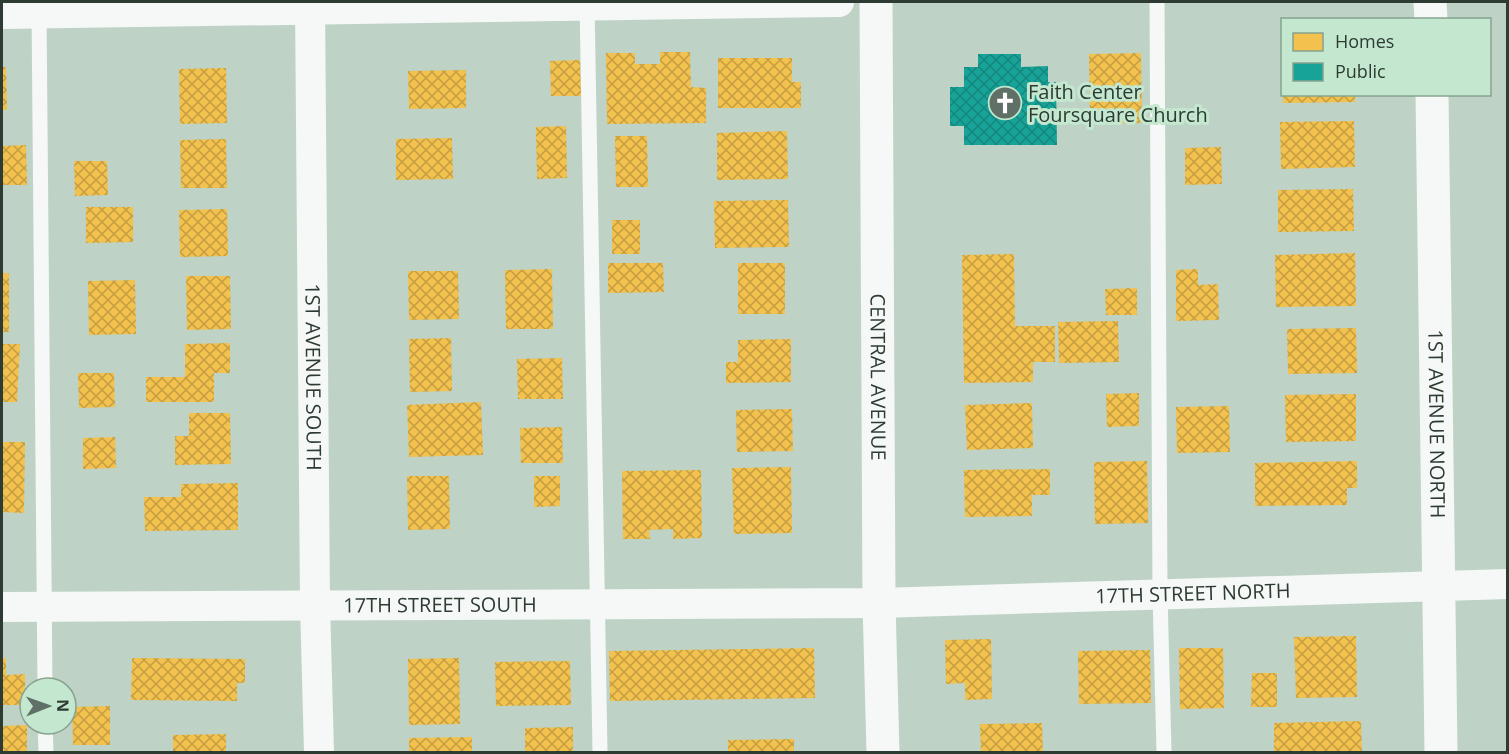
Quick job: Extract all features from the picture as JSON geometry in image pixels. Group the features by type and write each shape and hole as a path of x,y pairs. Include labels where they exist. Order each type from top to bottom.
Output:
{"street":[{"path":"2,14 39,7 839,2"},
{"name":"CENTRAL AVENUE","path":"876,2 879,603 883,753"},
{"path":"1430,2 1431,18"},
{"name":"1ST AVENUE SOUTH","path":"310,5 315,604 319,753"},
{"name":"1ST AVENUE NORTH","path":"1432,96 1441,753"},
{"name":"17TH STREET NORTH","path":"879,603 1508,584"},
{"name":"17TH STREET SOUTH","path":"2,607 879,603"}],"lane":[{"path":"1157,2 1160,594 1164,753"},
{"path":"587,3 600,753"},
{"path":"39,7 45,676"},
{"path":"45,736 46,753"}],"building: Homes":[{"path":"660,52 690,52 691,87 706,88 706,123 607,124 606,53 635,53 635,64 660,64"},
{"path":"1141,53 1142,123 1090,124 1089,54"},
{"path":"718,58 792,58 792,82 801,82 801,108 718,108"},
{"path":"580,60 581,96 551,96 550,61"},
{"path":"2,67 6,67 7,110 2,110"},
{"path":"226,68 227,123 180,124 179,69"},
{"path":"466,70 466,108 409,109 408,71"},
{"path":"1283,96 1355,96 1355,102 1283,103"},
{"path":"1354,121 1355,167 1281,169 1280,122"},
{"path":"566,126 567,178 537,179 536,127"},
{"path":"787,131 788,179 717,180 717,133"},
{"path":"615,136 647,136 648,187 616,187"},
{"path":"452,138 453,179 396,180 396,139"},
{"path":"226,139 227,188 181,188 180,140"},
{"path":"26,145 27,185 2,185 2,146"},
{"path":"1221,147 1222,184 1185,185 1185,148"},
{"path":"74,161 107,161 108,195 75,196"},
{"path":"1353,189 1354,231 1278,232 1278,190"},
{"path":"788,200 789,247 715,248 714,201"},
{"path":"86,207 133,207 133,242 86,243"},
{"path":"227,209 228,256 180,257 179,210"},
{"path":"612,220 640,220 640,254 612,254"},
{"path":"1355,253 1356,306 1276,307 1275,255"},
{"path":"1014,254 1015,326 1055,326 1055,362 1033,362 1033,382 964,383 962,255"},
{"path":"608,263 663,263 664,292 608,293"},
{"path":"738,263 785,263 785,314 738,314"},
{"path":"552,269 553,329 506,329 505,270"},
{"path":"1198,269 1198,285 1218,284 1219,320 1176,321 1176,270"},
{"path":"408,271 458,271 459,319 409,320"},
{"path":"2,273 9,273 9,332 2,332"},
{"path":"186,276 230,276 231,329 187,330"},
{"path":"135,280 136,334 89,335 88,281"},
{"path":"1137,288 1137,315 1106,315 1105,289"},
{"path":"1118,321 1119,362 1059,363 1058,322"},
{"path":"1356,328 1357,373 1288,374 1287,329"},
{"path":"451,338 452,391 410,392 409,339"},
{"path":"791,339 791,382 726,383 726,362 738,362 738,340"},
{"path":"230,343 230,373 214,373 214,402 146,402 146,377 185,377 185,344"},
{"path":"2,344 20,344 17,402 2,402"},
{"path":"562,358 563,399 518,399 517,359"},
{"path":"78,373 114,373 115,407 79,408"},
{"path":"1139,393 1139,426 1107,427 1106,394"},
{"path":"1356,394 1356,441 1286,442 1285,395"},
{"path":"481,402 483,455 409,457 407,405"},
{"path":"1032,403 1033,448 967,450 965,405"},
{"path":"1229,406 1230,452 1177,453 1176,407"},
{"path":"792,409 793,451 737,452 736,410"},
{"path":"189,413 230,413 231,464 175,465 175,436 189,436"},
{"path":"562,427 563,463 521,463 520,428"},
{"path":"115,437 116,468 83,469 83,438"},
{"path":"2,442 25,442 24,513 2,512"},
{"path":"1147,461 1148,523 1095,524 1094,462"},
{"path":"1357,461 1357,488 1347,488 1347,505 1255,506 1255,463"},
{"path":"791,467 792,533 734,534 732,468"},
{"path":"1050,469 1050,495 1032,495 1032,516 965,517 964,470"},
{"path":"701,470 702,538 673,539 673,529 649,530 650,539 623,539 622,471"},
{"path":"407,476 449,476 450,529 408,530"},
{"path":"534,476 560,476 560,506 534,507"},
{"path":"238,483 238,530 145,531 144,497 181,497 181,484"},
{"path":"1356,636 1357,697 1296,698 1294,637"},
{"path":"991,639 992,699 965,700 965,683 946,684 945,640"},
{"path":"814,648 815,698 610,701 609,651"},
{"path":"1179,648 1223,648 1224,708 1180,709"},
{"path":"1150,650 1151,703 1079,704 1078,651"},
{"path":"2,658 6,658 6,675 25,674 25,676 18,676 18,705 2,705"},
{"path":"132,658 245,659 245,683 237,683 237,701 131,700"},
{"path":"459,658 460,724 409,725 408,659"},
{"path":"570,661 571,705 496,706 495,662"},
{"path":"1252,673 1277,673 1277,707 1251,707"},
{"path":"110,706 110,745 73,745 73,736 78,736 78,707"},
{"path":"1361,721 1362,752 1274,752 1274,723"},
{"path":"1042,723 1043,752 981,752 980,724"},
{"path":"18,725 18,736 27,736 27,752 2,752 2,726"},
{"path":"573,727 573,752 525,752 525,728"},
{"path":"226,734 226,752 173,752 173,735"},
{"path":"472,737 472,752 409,752 409,738"},
{"path":"794,739 794,752 728,752 728,740"}],"building: Public":[{"path":"978,54 1021,54 1021,67 1048,66 1048,82 1056,82 1057,145 964,145 964,126 950,126 950,87 964,87 964,67 978,67"}],"place":[{"name":"Faith Center Foursquare Church","path":"1005,103"}]}
